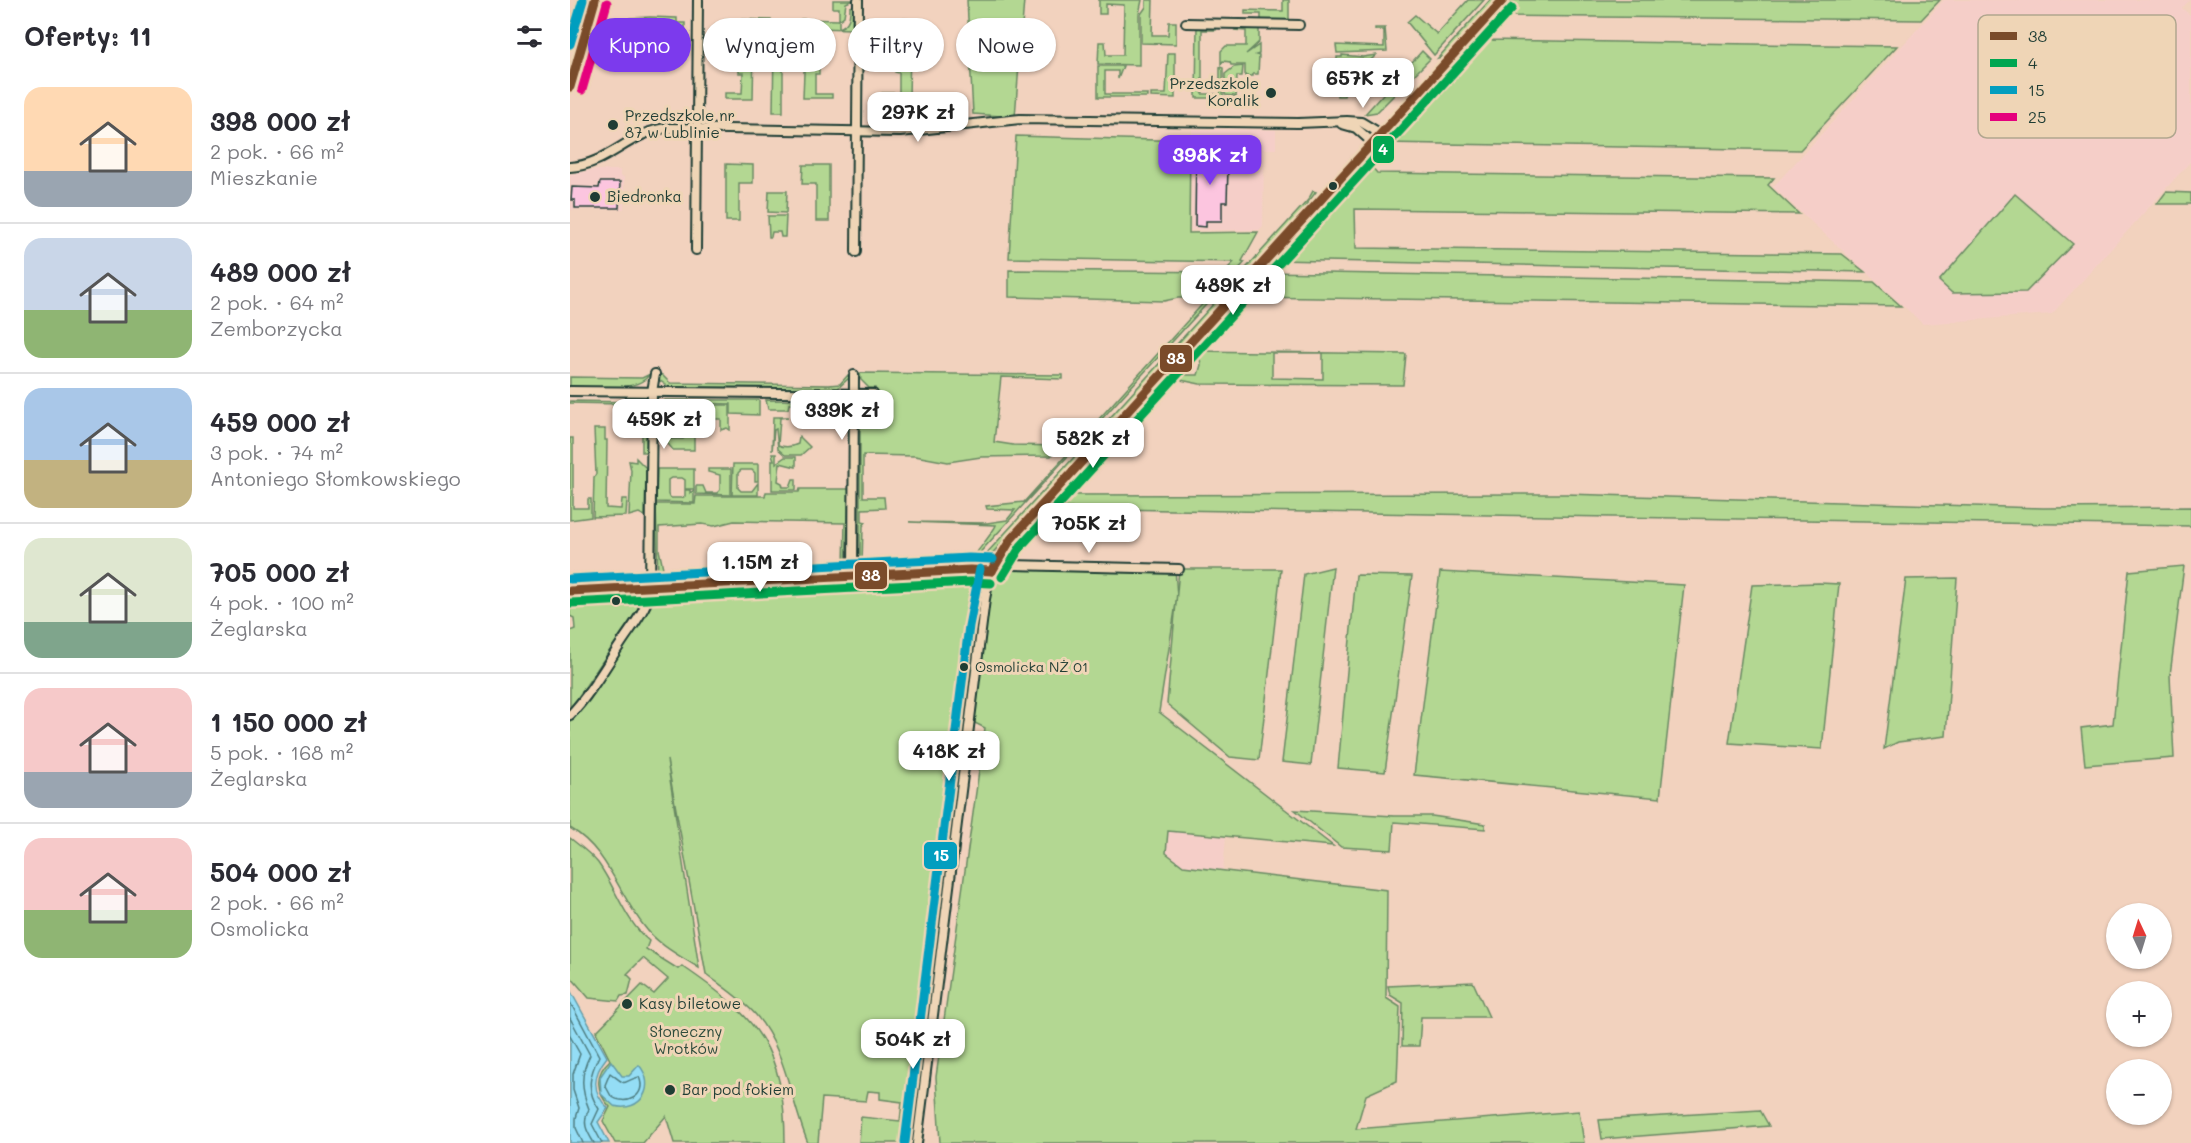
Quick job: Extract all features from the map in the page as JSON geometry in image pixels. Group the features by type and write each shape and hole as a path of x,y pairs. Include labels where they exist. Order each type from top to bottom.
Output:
{"street":[{"path":"570,87 595,0"},
{"path":"696,250 698,0"},
{"path":"856,252 858,0"},
{"path":"917,1143 986,592 995,563 1013,536 1503,0"},
{"path":"1186,23 1299,25"},
{"path":"570,27 587,30"},
{"path":"570,167 598,161 634,138 650,131 696,128 916,131 1015,119 1361,122 1381,134"},
{"path":"1335,122 1356,128 1373,143"},
{"path":"570,715 585,699 646,606 650,586 652,392 655,374"},
{"path":"853,576 854,375"},
{"path":"570,391 873,394"},
{"path":"995,563 1179,568"},
{"path":"570,591 973,570 992,571"}],"shaded area":[{"path":"1944,0 2190,0 2182,8 2191,16 2191,161 2052,314 1923,324 1773,187"},
{"path":"1192,129 1276,130 1276,149 1264,149 1263,226 1259,230 1191,230"},
{"path":"594,170 620,170 620,176 624,177 624,209 570,210 570,174"},
{"path":"1167,831 1226,836 1223,870 1183,866 1166,853"}],"green space":[{"path":"833,0 853,0 846,3 844,16 839,20 839,8 833,8"},
{"path":"967,0 1024,0 1023,18 968,18"},
{"path":"1099,0 1142,0 1139,14 1139,65 1098,64 1099,42 1105,42 1106,55 1123,55 1124,5 1106,4 1106,14 1099,14"},
{"path":"1146,0 1153,0 1152,35 1168,35 1169,22 1176,22 1176,44 1141,43 1141,14 1146,7"},
{"path":"1283,0 1289,0 1289,22 1261,21 1261,14 1245,14 1245,10 1283,11"},
{"path":"1468,0 1484,0 1434,55 1407,22 1415,15 1437,34"},
{"path":"1490,0 1497,0 1448,55 1438,58"},
{"path":"1510,0 1940,0 1921,20 1502,16 1501,10"},
{"path":"853,6 852,18 849,18 850,7"},
{"path":"650,17 677,18 630,18"},
{"path":"836,20 839,20 839,28 848,20 848,29 836,29"},
{"path":"1487,24 1491,26 1486,40 1897,46 1800,150 1385,143"},
{"path":"1197,25 1216,25 1216,30 1202,30 1202,94 1220,94 1220,67 1223,68 1223,98 1196,98"},
{"path":"1238,26 1259,26 1259,42 1246,54 1259,45 1259,54 1256,55 1259,56 1258,74 1253,74 1253,76 1245,76 1245,65 1231,65 1230,62 1223,61 1221,64 1221,51 1226,46 1246,46 1246,31 1235,30"},
{"path":"1375,28 1385,28 1387,51 1337,53 1336,45 1384,47 1384,30 1375,30"},
{"path":"1422,51 1430,59 1377,112 1365,114"},
{"path":"1168,53 1175,53 1175,98 1151,97 1151,94 1166,94"},
{"path":"1342,55 1363,57 1376,55 1347,83 1344,96 1337,96 1339,71 1337,70 1337,57 1342,57"},
{"path":"1098,66 1123,66 1118,79 1118,71 1105,71 1105,94 1147,94 1147,97 1098,97"},
{"path":"1243,66 1242,76 1237,76 1236,98 1225,95 1225,74 1234,67"},
{"path":"754,72 753,99 725,99 725,93 742,93 743,73 739,73"},
{"path":"774,72 783,72 783,112 773,112"},
{"path":"804,72 819,72 815,74 815,94 832,94 832,98 803,98"},
{"path":"895,72 910,72 909,98 882,98 882,93 899,93 899,73"},
{"path":"971,72 1018,72 1015,117 973,114"},
{"path":"1016,136 1190,141 1189,233 1258,232 1242,261 1245,262 973,560 961,562 956,567 917,568 949,564 971,558 996,525 909,522 987,523 1007,520 1015,510 987,509 986,506 1024,502 1208,298 1178,298 1164,301 1009,297 1009,270 1224,272 1234,262 1009,258"},
{"path":"1365,159 1377,173 1774,178 1768,185 1799,214 1355,209 1356,248 1842,254 1865,272 1276,260"},
{"path":"726,164 753,165 753,183 739,183 739,221 726,221"},
{"path":"803,165 829,165 829,221 816,221 816,184 802,184"},
{"path":"769,191 787,191 786,213 768,212"},
{"path":"1313,191 1316,192 1285,233 987,559 975,566 1308,200"},
{"path":"2166,192 2191,193 2191,204 2157,204"},
{"path":"2015,194 2073,244 2026,292 1952,293 1939,281"},
{"path":"768,216 786,216 785,237 781,237 780,232 772,232 769,237"},
{"path":"1265,272 1874,282 1901,306 1241,297"},
{"path":"1195,351 1406,354 1403,385 1200,384 1171,378 1183,365 1186,375 1198,375 1201,365 1200,358 1193,364 1186,362","holes":["1272,353 1323,353 1323,379 1272,378"]},
{"path":"651,373 662,375 670,383 829,385 840,384 848,375 849,378 838,388 669,387 659,380 659,375"},
{"path":"860,373 1063,375 1063,379 1001,377 994,442 1013,445 1059,446 1051,456 981,457 948,462 915,456 863,455 863,497 884,497 885,508 862,509 862,521 866,522 863,526 862,566 881,569 865,570 861,567 860,563 860,409 868,400 876,398 875,388 869,388 861,380"},
{"path":"649,375 645,380 626,386 570,386 570,377 642,378"},
{"path":"665,400 759,400 759,415 731,414 731,404 695,403 694,430 693,428 686,430 685,419 668,421 668,436 671,439 683,439 686,432 694,432 694,450 673,450 664,439 664,432 657,432 657,408"},
{"path":"766,400 840,401 849,409 849,415 838,415 838,404 789,404 788,409 768,409"},
{"path":"570,401 637,402 647,411 646,452 642,452 642,416 638,410 632,409 632,403 624,404 621,409 621,404 570,403"},
{"path":"696,405 730,405 730,430 727,428 721,430 721,419 706,419 703,421 703,428 696,428"},
{"path":"773,417 788,417 780,418 778,445 786,447 796,445 799,436 810,447 801,455 785,455 778,449 776,429 772,451"},
{"path":"594,429 605,429 605,440 607,440 606,508 621,509 622,499 627,499 626,516 593,517 596,474"},
{"path":"570,438 573,438 573,508 588,508 588,499 591,499 591,517 570,520"},
{"path":"772,454 776,454 776,463 785,457 796,457 796,467 780,463 778,481 783,487 790,487 793,479 796,479 796,490 772,490 772,460 774,460"},
{"path":"636,458 646,468 645,516 639,513 629,516 631,470 629,461 636,462"},
{"path":"733,464 758,464 758,481 755,481 755,473 752,470 741,470 738,473 738,488 741,491 752,491 758,483 758,495 732,495"},
{"path":"657,469 694,469 694,489 685,489 685,480 682,478 671,478 668,480 668,495 671,498 682,498 685,496 685,490 690,490 690,493 694,490 694,503 656,502"},
{"path":"708,469 731,469 731,495 696,494 696,486 703,486 706,493 717,493 720,490 720,475 708,472"},
{"path":"800,489 849,489 846,565 844,564 845,523 734,521 714,526 702,524 659,527 659,550 665,577 680,577 695,573 700,576 798,573 798,575 668,581 658,577 656,504 695,504 696,496 765,496 766,492 799,492"},
{"path":"1566,494 2043,508 2191,507 2191,526 1049,508 1063,495"},
{"path":"2184,566 2170,675 2174,758 2085,765 2081,728 2113,724 2129,571"},
{"path":"1333,567 1311,765 1282,762 1304,574"},
{"path":"917,568 899,570 881,569"},
{"path":"998,568 1175,568 1177,597 1159,712 1333,846 1168,831 1166,853 1183,866 1387,890 1386,998 1400,1007 1397,1081 1366,1095 1356,1129 1579,1111 1584,1143 940,1143 936,1077 985,728 971,721 991,589"},
{"path":"1179,569 1281,569 1259,760 1230,757 1167,704"},
{"path":"1440,572 1684,585 1660,798 1414,775"},
{"path":"969,574 969,577 873,583 873,579"},
{"path":"1356,575 1412,576 1385,772 1338,768"},
{"path":"1957,578 1946,736 1898,742 1884,749 1906,579"},
{"path":"868,579 869,584 678,593 675,588"},
{"path":"973,580 983,585 951,821 953,821 913,1143 906,1143 975,597"},
{"path":"969,581 971,599 902,1143 859,1143 861,1117 900,1121 902,1102 880,1099 880,1092 868,1091 866,1101 822,1098 818,1143 808,1143 781,1060 766,1029 745,1004 706,974 667,760 699,968 669,949 649,932 594,848 570,828 570,721 589,701 653,603 662,598 953,585"},
{"path":"1839,584 1822,749 1729,743 1752,585"},
{"path":"570,601 600,605 637,603 640,606 570,709 570,631 575,629 574,618 570,616"},
{"path":"1295,810 1432,816 1485,824 1485,829 1394,822 1392,850 1341,847"},
{"name":"Słoneczny Wrotków","path":"570,838 598,863 633,924 649,941 646,949 678,969 682,966 708,984 748,1019 762,1038 779,1082 784,1110 785,1143 674,1143 666,1116 643,1143 615,1143 603,1121 610,1107 602,1095 599,1083 601,1071 610,1060 596,1032 642,985 654,994 668,979 643,958 627,974 632,979 628,995 621,996 618,1001 589,998 570,976"},
{"path":"1473,982 1489,1017 1421,1017 1419,1046 1402,1046 1403,1003 1390,995 1388,986"},
{"path":"1760,1110 1769,1126 1602,1139 1599,1120"}],"water":[{"path":"570,990 607,1057 599,1070 596,1083 599,1096 608,1108 598,1122 609,1143 570,1143"},
{"path":"611,1061 622,1076 629,1076 639,1065 644,1073 646,1089 639,1102 632,1106 614,1106 601,1094 600,1077"}],"building":[{"path":"1196,149 1224,149 1224,168 1228,168 1227,202 1222,202 1222,221 1206,221 1206,227 1195,226"},
{"name":"Biedronka","path":"600,182 620,182 619,208 575,208 575,200 571,200 572,187 599,188"}],"transit line":[{"name":"15","path":"570,44 583,0"},
{"name":"38","path":"570,87 595,0"},
{"name":"38","path":"992,571 1011,539 1503,0"},
{"name":"25","path":"582,90 607,3"},
{"name":"4","path":"1002,577 1021,546 1512,8"},
{"name":"15","path":"570,579 969,558 993,559"},
{"name":"15","path":"905,1142 969,626 980,569"},
{"name":"38","path":"570,591 970,570 992,571"},
{"name":"4","path":"571,603 970,582 991,583"}],"place":[{"name":"Przedszkole Koralik","path":"1271,93"},
{"name":"Przedszkole nr 87 w Lublinie","path":"613,125"},
{"name":"Biedronka","path":"595,197"},
{"name":"Osmolicka NŻ 01","path":"964,667"},
{"name":"Kasy biletowe","path":"627,1004"},
{"name":"Bar pod fokiem","path":"670,1090"}]}
